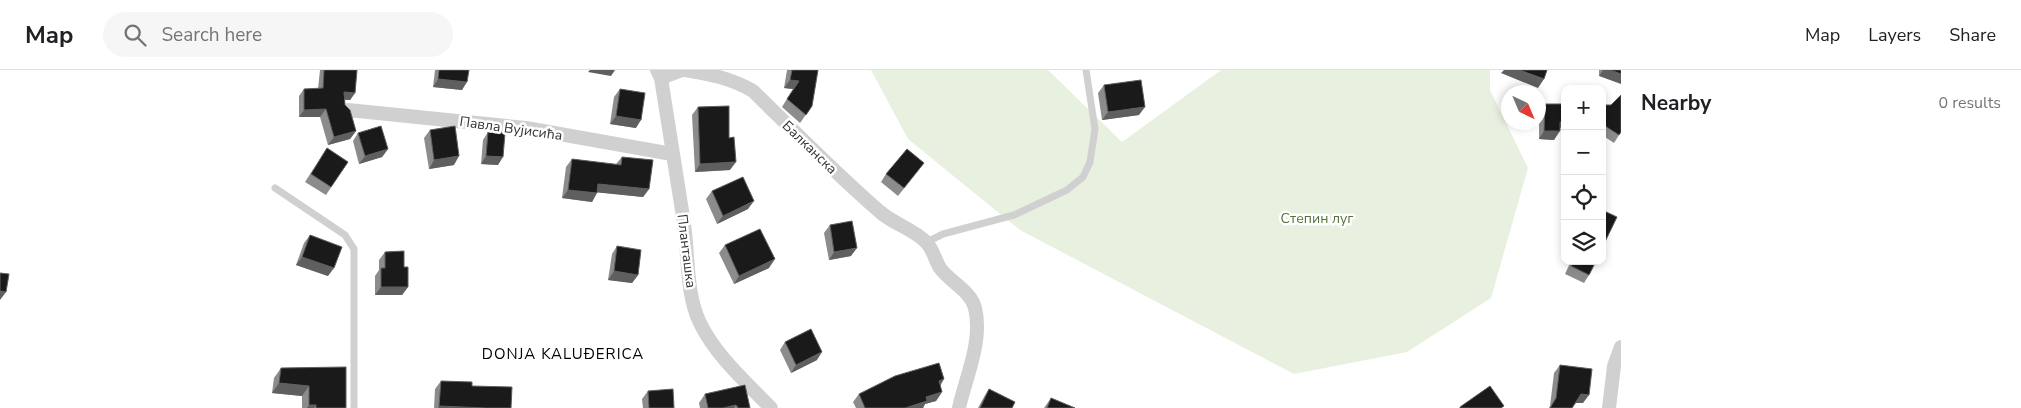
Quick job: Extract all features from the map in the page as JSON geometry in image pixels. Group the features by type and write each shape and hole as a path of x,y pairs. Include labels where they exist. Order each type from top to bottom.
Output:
{"street":[{"name":"Балканска","path":"659,74 683,70 714,74 738,82 752,90 871,204 892,222 914,232 927,242 940,267 974,305 976,318 974,351 959,408"},
{"name":"Планташка","path":"659,74 684,218 690,277 700,321 710,340 730,366 771,408"},
{"name":"Павла Вујисића","path":"348,110 526,128 672,154"},
{"path":"1609,408 1614,366 1621,347"}],"lane":[{"path":"927,242 943,234 1014,215 1067,190 1082,177 1090,162 1095,129 1086,70"},
{"path":"275,188 345,235 354,249 354,408"}],"green space":[{"name":"Степин луг","path":"871,70 1048,70 1122,142 1221,70 1490,70 1490,90 1501,113 1501,130 1509,130 1528,168 1491,298 1407,352 1294,374 1020,230 908,139"}],"building":[{"path":"324,70 357,70 355,93 344,92 345,105 350,110 356,131 334,137 326,109 304,110 304,89 323,88"},
{"path":"439,70 469,70 467,82 438,79"},
{"path":"792,70 818,70 812,106 806,115 787,99 799,81 790,80"},
{"path":"1519,70 1547,70 1544,79"},
{"path":"1610,70 1621,70 1621,74"},
{"path":"1141,80 1145,107 1108,112 1104,85"},
{"path":"620,89 645,93 641,120 616,116"},
{"path":"1621,95 1621,132 1619,135 1606,127 1606,105 1611,105"},
{"path":"1546,104 1561,104 1560,131 1544,131 1546,130"},
{"path":"729,106 729,138 734,137 736,162 700,164 698,107"},
{"path":"381,126 388,149 365,156 358,133"},
{"path":"455,126 459,156 434,160 430,130"},
{"path":"488,132 505,133 503,157 486,156"},
{"path":"327,148 348,162 331,187 311,174"},
{"path":"907,149 924,163 904,188 886,174"},
{"path":"622,157 653,160 649,189 598,184 597,193 568,190 572,159 621,165"},
{"path":"743,177 754,201 723,216 712,191"},
{"path":"1606,212 1617,217 1606,240"},
{"path":"852,221 857,248 834,252 830,225"},
{"path":"760,229 775,259 739,276 725,245"},
{"path":"310,235 342,247 334,268 302,257"},
{"path":"617,246 641,250 638,275 614,271"},
{"path":"404,251 404,267 408,267 408,287 381,287 381,268 385,268 385,252"},
{"path":"1571,265 1594,265 1589,275"},
{"path":"0,273 9,274 6,292 0,291"},
{"path":"811,329 822,352 796,365 785,342"},
{"path":"939,363 944,379 939,381 942,392 926,397 927,401 905,408 865,408 859,394 895,376"},
{"path":"1560,365 1592,369 1589,395 1581,394 1572,408 1550,408 1556,398"},
{"path":"346,367 346,408 316,408 316,405 309,405 309,386 279,383 281,368"},
{"path":"441,381 472,382 472,386 512,387 511,408 439,406"},
{"path":"745,385 750,408 738,408 736,405 723,408 708,408 705,394"},
{"path":"1490,386 1504,406 1501,408 1460,408 1460,407"},
{"path":"673,389 674,408 649,408 648,391"},
{"path":"989,389 1015,402 1012,408 980,408"},
{"path":"1051,398 1075,408 1047,408"}],"district":[{"name":"DONJA KALUĐERICA","path":"563,354"}]}
